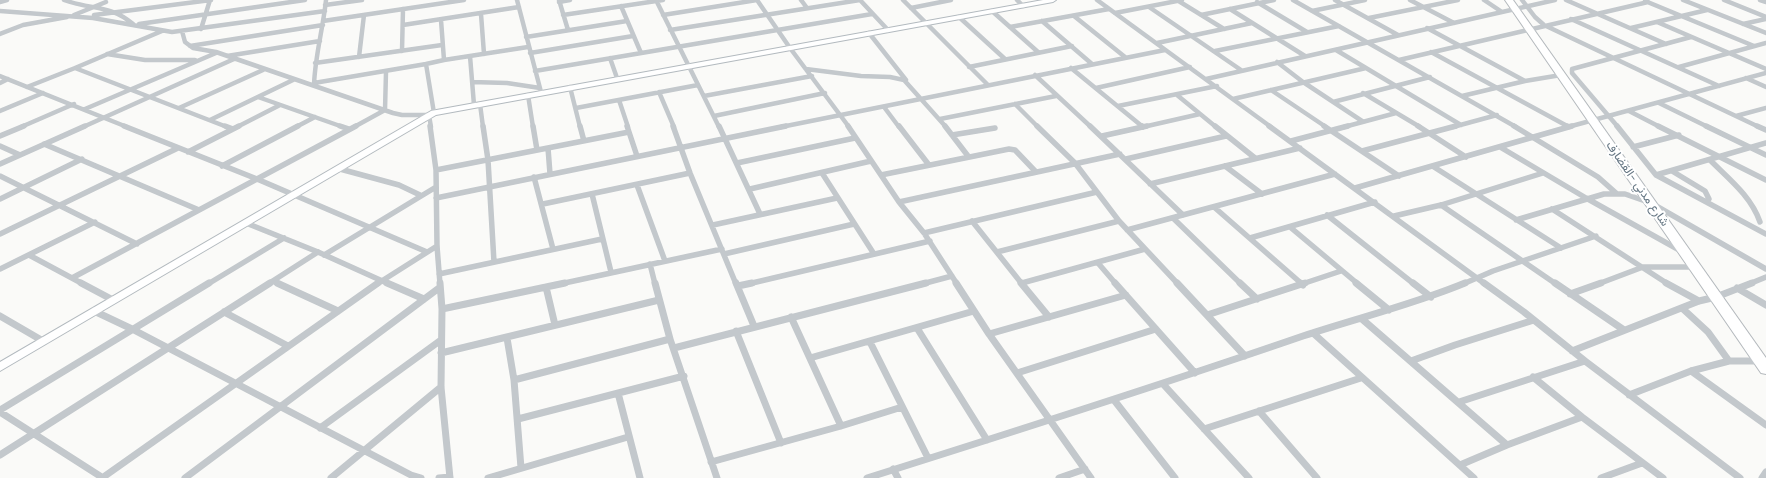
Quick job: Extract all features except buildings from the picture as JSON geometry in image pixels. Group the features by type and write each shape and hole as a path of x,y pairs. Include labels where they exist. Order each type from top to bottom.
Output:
{"highway":[{"name":"شارع مدني -القضارف","path":"1515,3 1529,29 1763,365"}],"street":[{"path":"0,2 7,0"},
{"path":"64,0 75,4 99,0 111,1"},
{"path":"0,34 23,25 65,17 211,0 201,29"},
{"path":"134,24 305,0"},
{"path":"314,84 315,64 325,11 325,3 362,0"},
{"path":"188,46 439,2 464,0"},
{"path":"517,0 528,47 541,90"},
{"path":"568,30 559,1 570,0"},
{"path":"656,0 679,46 687,66 704,96 750,189 760,214"},
{"path":"564,15 663,0"},
{"path":"663,15 757,0 790,48 841,115 899,202 930,241 989,334 1091,478"},
{"path":"801,0 807,8"},
{"path":"670,30 860,0 888,30"},
{"path":"903,0 988,85"},
{"path":"911,8 951,0"},
{"path":"1017,0 1023,6"},
{"path":"182,31 182,39 188,46 216,52 293,80 314,84 398,115 432,114 528,95 541,90 570,87 1053,0"},
{"path":"1097,0 1534,320 1629,395 1740,478"},
{"path":"1114,13 1179,0 1224,29"},
{"path":"1253,0 1307,32"},
{"path":"1201,15 1274,0"},
{"path":"1293,0 1534,137 1598,177 1616,193"},
{"path":"1335,0 1398,35"},
{"path":"1312,11 1365,0"},
{"path":"1410,0 1454,23"},
{"path":"1369,18 1458,0"},
{"path":"1484,0 1502,12"},
{"path":"1206,79 1502,12 1515,3 1526,6 1555,0"},
{"path":"1566,0 1666,44"},
{"path":"1642,0 1754,46"},
{"path":"1684,0 1766,33"},
{"path":"1724,0 1766,18"},
{"path":"1760,0 1766,2"},
{"path":"73,16 111,1"},
{"path":"1399,60 1648,2"},
{"path":"1515,3 1526,6 1544,25 1766,130"},
{"path":"621,6 641,53"},
{"path":"1149,6 1241,70"},
{"path":"119,7 134,24"},
{"path":"403,25 519,8"},
{"path":"402,51 403,9"},
{"path":"1010,27 1109,9"},
{"path":"1230,9 1305,56"},
{"path":"1632,28 1707,10"},
{"path":"0,11 83,16 134,24 162,31 182,31 325,11"},
{"path":"992,11 1038,52"},
{"path":"481,14 484,54"},
{"path":"535,71 872,14"},
{"path":"359,57 364,15"},
{"path":"1074,16 1125,57"},
{"path":"959,17 1005,59"},
{"path":"1743,24 1766,18"},
{"path":"1572,19 1719,86"},
{"path":"441,20 444,60"},
{"path":"526,37 627,21"},
{"path":"1042,21 1092,64"},
{"path":"1657,22 1766,69"},
{"path":"1156,43 1252,23"},
{"path":"1215,51 1339,26"},
{"path":"1427,28 1525,80"},
{"path":"27,86 162,31"},
{"path":"869,33 907,81 940,119 968,156"},
{"path":"530,53 634,36"},
{"path":"1691,37 1572,69 1572,73 1609,116 1656,175 1766,234"},
{"path":"226,56 320,41"},
{"path":"1679,67 1766,44"},
{"path":"315,64 442,45"},
{"path":"969,67 1072,46"},
{"path":"314,84 386,72 444,60 528,47"},
{"path":"436,198 1035,75 1165,50"},
{"path":"1336,50 1461,125"},
{"path":"85,109 216,52"},
{"path":"1431,52 1569,127"},
{"path":"107,54 150,60 198,60"},
{"path":"470,56 472,82 488,160 494,262"},
{"path":"610,58 617,78"},
{"path":"0,164 234,59"},
{"path":"1277,62 1303,82 1362,121"},
{"path":"426,64 432,114 436,170 437,246 439,288 442,309 441,387 450,477 439,478"},
{"path":"74,68 151,96 233,129"},
{"path":"1071,68 1143,127"},
{"path":"1096,88 1190,68"},
{"path":"1233,99 1366,68"},
{"path":"806,69 861,76 890,77 907,81"},
{"path":"179,108 263,70"},
{"path":"385,110 386,72"},
{"path":"1355,188 1466,158 1592,120 1766,73"},
{"path":"1035,75 1056,96 1102,136 1183,215"},
{"path":"1462,96 1525,80 1561,75"},
{"path":"0,76 74,104 256,179 427,252"},
{"path":"704,96 812,76"},
{"path":"1333,102 1394,85 1430,77"},
{"path":"1746,78 1766,87"},
{"path":"0,83 8,79"},
{"path":"210,120 293,80"},
{"path":"472,82 507,83 541,90"},
{"path":"576,108 698,85"},
{"path":"1118,106 1216,86"},
{"path":"570,87 584,141"},
{"path":"1271,90 1399,176"},
{"path":"659,92 690,173 754,326"},
{"path":"0,111 43,93"},
{"path":"714,116 825,93"},
{"path":"1363,93 1396,112 1466,158"},
{"path":"528,95 537,150"},
{"path":"1177,95 1255,158"},
{"path":"940,119 1056,96"},
{"path":"258,97 349,129"},
{"path":"619,100 637,156"},
{"path":"1659,103 1766,155"},
{"path":"0,136 74,104"},
{"path":"1015,104 1075,164 1119,221 1245,356"},
{"path":"188,152 280,105"},
{"path":"884,107 929,165"},
{"path":"1736,116 1766,108"},
{"path":"72,278 385,110"},
{"path":"1629,111 1766,180"},
{"path":"1290,141 1396,112"},
{"path":"0,367 432,114"},
{"path":"1102,136 1200,114"},
{"path":"1362,151 1497,115"},
{"path":"222,166 315,117"},
{"path":"952,135 995,128"},
{"path":"436,170 629,132"},
{"path":"1633,146 1679,135"},
{"path":"1126,159 1226,136"},
{"path":"737,163 856,138"},
{"path":"1656,175 1766,143"},
{"path":"44,144 199,210"},
{"path":"0,146 20,155"},
{"path":"1500,147 1586,198 1684,252"},
{"path":"0,234 178,148"},
{"path":"548,148 550,174"},
{"path":"1150,184 1300,148"},
{"path":"880,175 968,156 1013,149 1036,172"},
{"path":"899,202 1120,154"},
{"path":"0,199 82,159"},
{"path":"1710,160 1748,198 1763,221 1749,225"},
{"path":"750,189 871,161"},
{"path":"1226,166 1262,194"},
{"path":"1434,167 1561,248"},
{"path":"340,169 398,185 420,195"},
{"path":"1672,171 1705,191 1709,199 1707,202"},
{"path":"822,172 837,198 874,254"},
{"path":"542,204 690,173"},
{"path":"1394,216 1441,205 1475,193 1543,173"},
{"path":"1127,230 1335,174"},
{"path":"0,176 25,187 137,244"},
{"path":"534,177 553,248"},
{"path":"637,185 665,261"},
{"path":"0,455 273,281 436,187"},
{"path":"924,233 1097,192"},
{"path":"1516,220 1586,198 1616,193 1635,197 1651,203 1766,269"},
{"path":"592,194 611,272"},
{"path":"713,225 837,198"},
{"path":"1250,238 1374,202"},
{"path":"1441,205 1624,330"},
{"path":"1214,207 1303,285"},
{"path":"1552,209 1596,236 1654,276 1699,301"},
{"path":"1326,215 1431,297"},
{"path":"1173,218 1257,299"},
{"path":"972,221 1049,317"},
{"path":"997,252 1119,221"},
{"path":"0,269 95,222"},
{"path":"246,223 321,253 424,299"},
{"path":"442,309 611,272 665,261 723,252 854,224"},
{"path":"1290,227 1389,310"},
{"path":"867,478 1114,400 1245,356 1431,297 1476,278 1596,236"},
{"path":"284,238 132,329 0,411 102,478 382,280 437,246"},
{"path":"439,274 602,238"},
{"path":"738,286 930,241"},
{"path":"1022,283 1145,249"},
{"path":"29,255 113,300"},
{"path":"1098,262 1196,373"},
{"path":"650,264 670,338 717,478"},
{"path":"1570,294 1643,267 1695,266"},
{"path":"1207,315 1303,285 1341,271"},
{"path":"674,348 754,326 952,276"},
{"path":"1572,351 1699,301 1716,297 1766,277"},
{"path":"273,281 338,311"},
{"path":"546,287 555,325"},
{"path":"185,478 439,288"},
{"path":"1737,288 1766,305"},
{"path":"989,334 1126,295"},
{"path":"441,353 659,300"},
{"path":"1682,308 1700,321 1729,361"},
{"path":"94,311 132,329 279,407 365,450 410,477 420,478"},
{"path":"810,358 974,311"},
{"path":"224,312 288,346"},
{"path":"0,316 43,341"},
{"path":"791,317 841,426"},
{"path":"1362,318 1460,402 1507,445"},
{"path":"1411,360 1455,344 1534,320"},
{"path":"917,328 987,440"},
{"path":"1016,373 1156,329"},
{"path":"736,331 781,443"},
{"path":"1313,334 1474,478"},
{"path":"507,338 514,380 521,468"},
{"path":"514,380 670,338"},
{"path":"320,428 441,340"},
{"path":"870,342 928,458"},
{"path":"1460,402 1533,376 1585,361"},
{"path":"1629,395 1691,371 1729,361 1763,365"},
{"path":"1691,371 1766,424"},
{"path":"518,419 684,376"},
{"path":"1533,376 1582,417 1663,478"},
{"path":"1204,429 1361,378"},
{"path":"1163,384 1249,478"},
{"path":"331,478 441,387"},
{"path":"618,392 628,437 640,478"},
{"path":"1114,400 1175,478"},
{"path":"711,462 841,426 902,407"},
{"path":"1259,411 1317,478"},
{"path":"1460,465 1507,445 1582,417"},
{"path":"488,478 628,437"},
{"path":"1601,478 1642,463"},
{"path":"893,469 898,478"},
{"path":"1059,478 1085,469"},
{"path":"1762,478 1766,472"}]}
